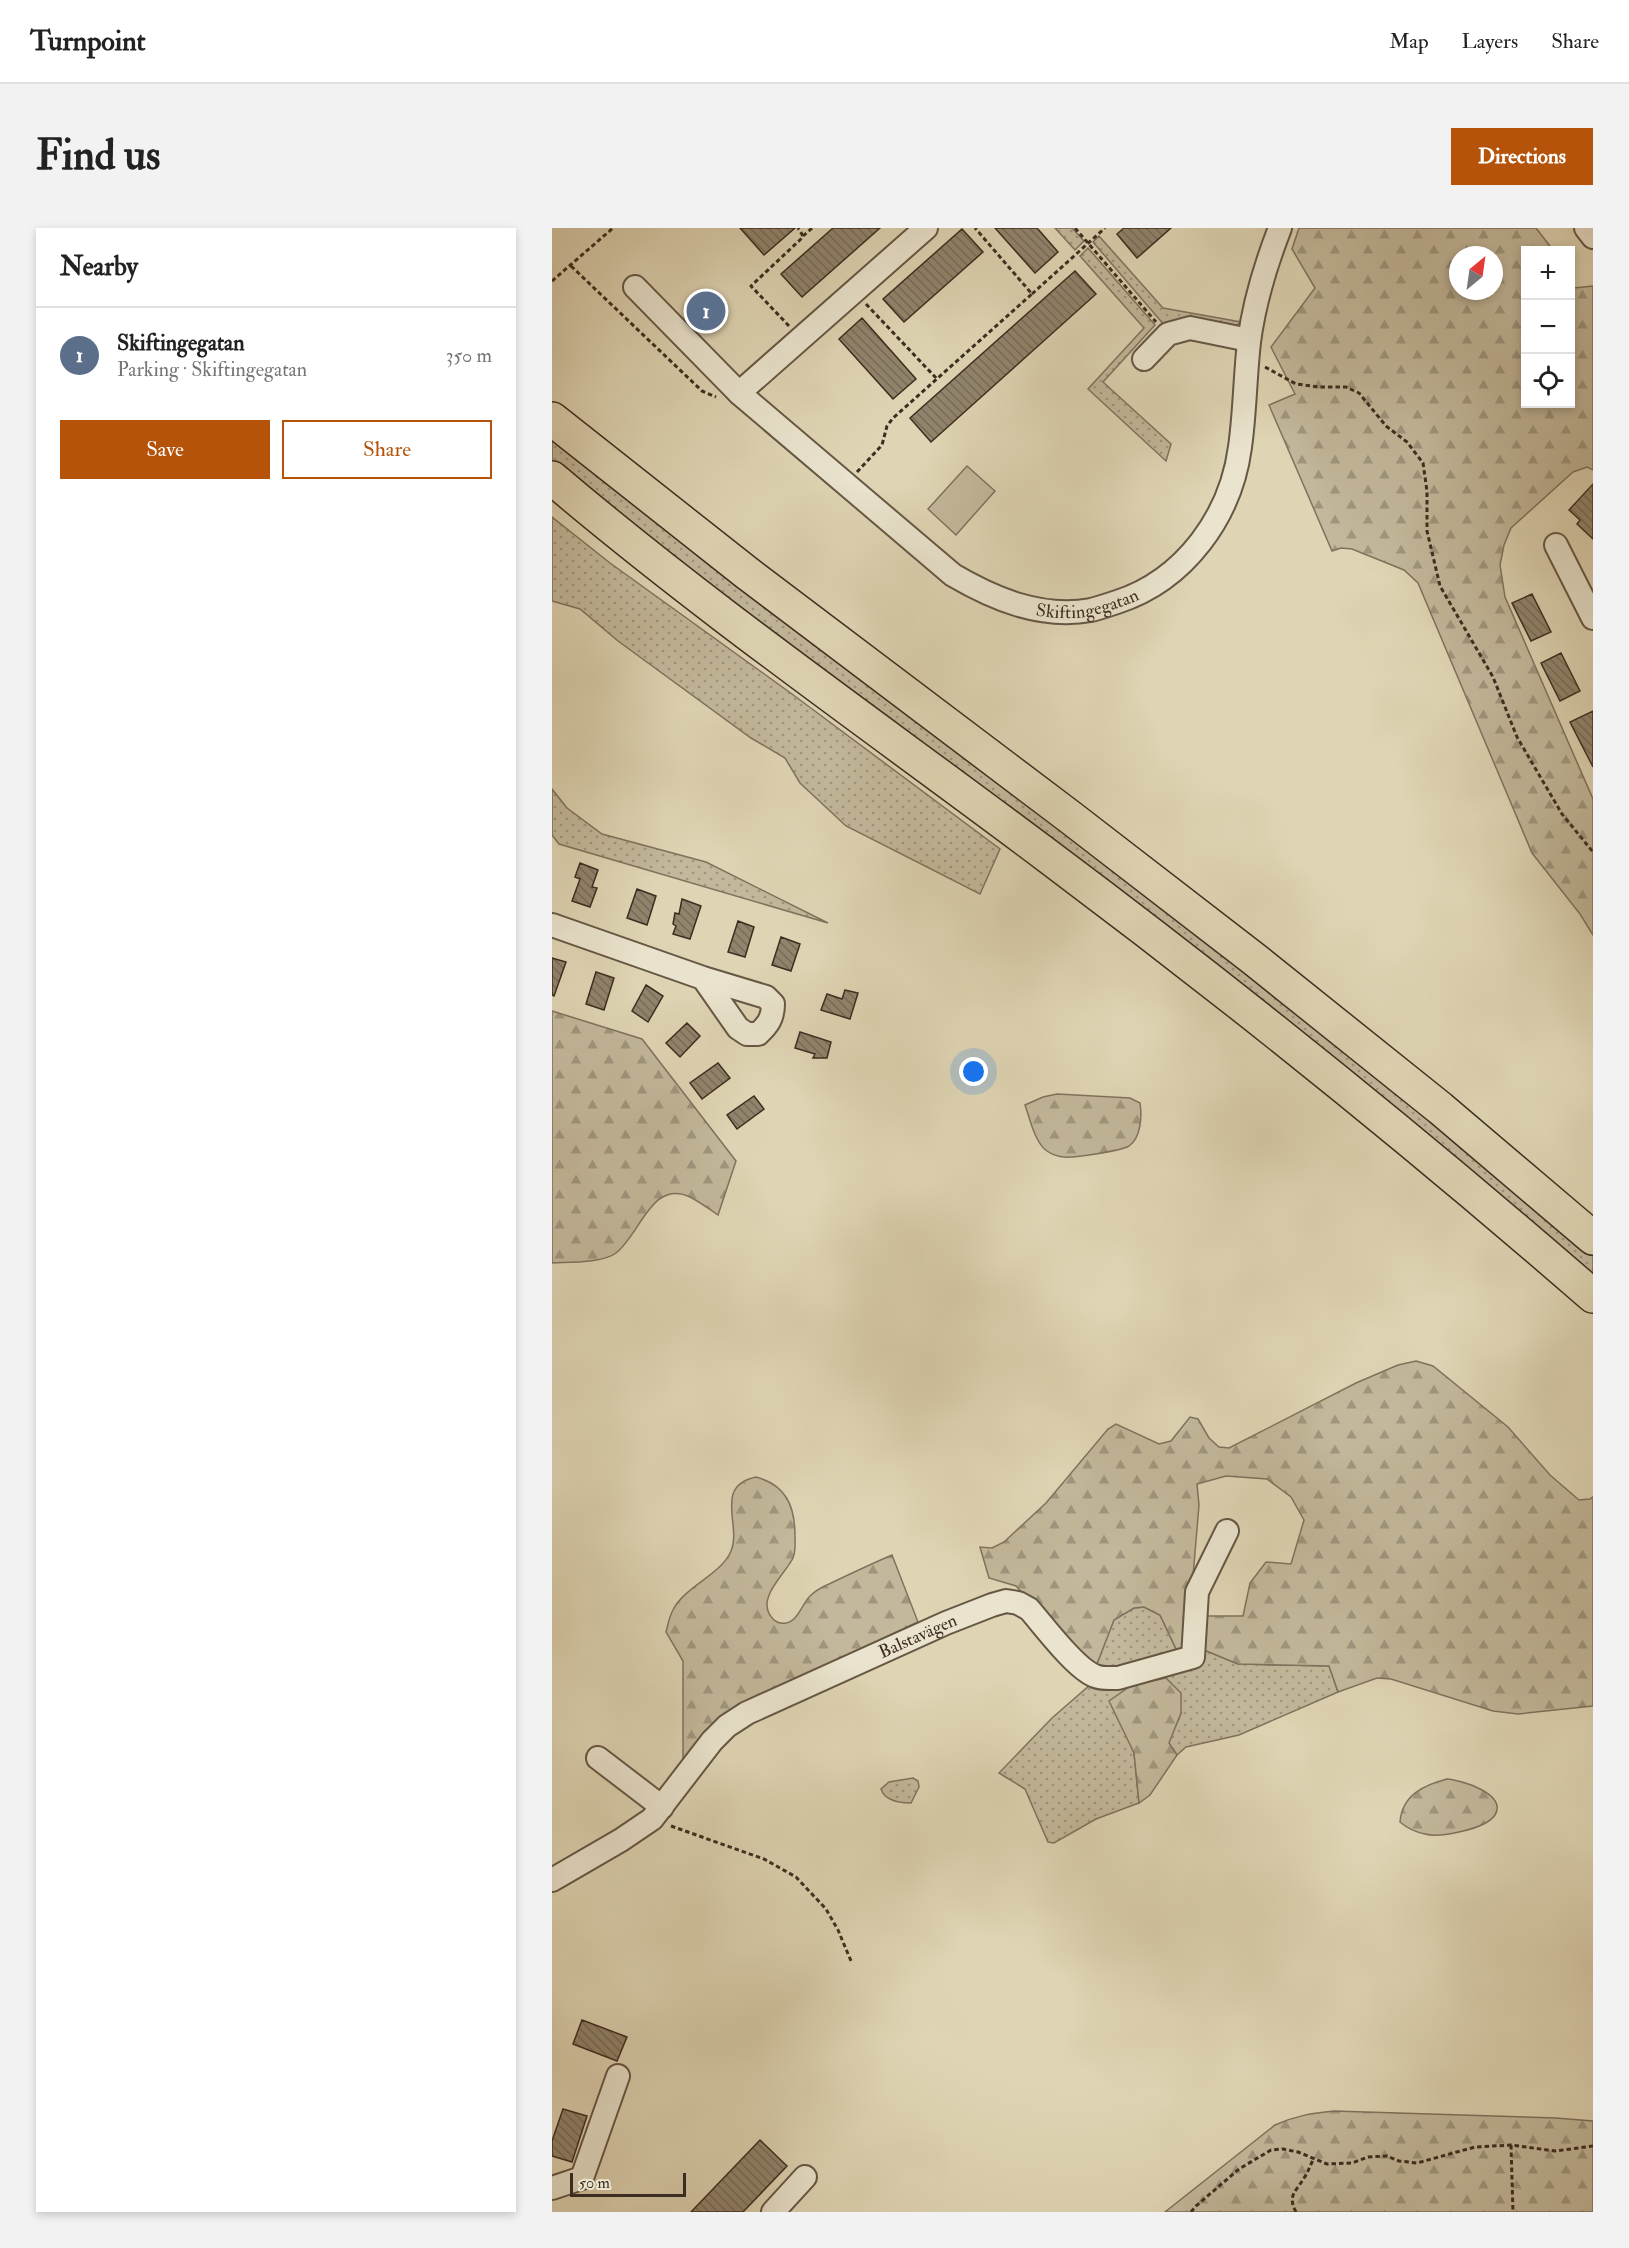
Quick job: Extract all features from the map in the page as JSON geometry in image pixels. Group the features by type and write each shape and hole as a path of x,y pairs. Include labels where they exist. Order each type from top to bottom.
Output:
{"highway":[{"path":"552,419 747,573 1070,816 1254,959 1440,1108 1593,1238"},
{"path":"552,478 632,545 1052,859 1228,994 1414,1143 1593,1296"}],"street":[{"path":"739,393 926,228"},
{"name":"Skiftingegatan","path":"635,287 739,393 934,561 980,591 1016,605 1054,613 1091,610 1136,596 1171,573 1190,557 1218,517 1229,494 1240,448 1248,349 1260,287 1280,228"},
{"path":"1586,228 1593,237"},
{"path":"1144,358 1168,334 1190,328 1248,349"},
{"path":"1556,545 1593,618"},
{"path":"552,925 702,978"},
{"name":"Balstavägen","path":"552,1880 621,1840 657,1813 712,1741 727,1726 747,1713 946,1623 1005,1601 1018,1603 1029,1609 1080,1667 1094,1676 1106,1679 1118,1678 1193,1657 1197,1592 1227,1531"},
{"path":"598,1758 657,1813"},
{"path":"552,2188 582,2178 618,2076"},
{"path":"773,2212 805,2177"}],"path":[{"path":"552,281 613,228"},
{"path":"798,228 803,236"},
{"path":"801,339 752,286 812,228"},
{"path":"975,228 1032,294"},
{"path":"1075,228 1164,329"},
{"path":"845,485 882,445 887,426 893,418 1105,228"},
{"path":"571,266 706,394 715,397 739,393"},
{"path":"854,292 937,379"},
{"path":"1248,349 1296,384 1346,387 1359,393 1386,426 1407,442 1424,463 1427,531 1440,586 1492,677 1517,737 1562,814 1593,852"},
{"path":"657,1813 710,1841 764,1858 796,1877 826,1909 838,1930 851,1962"},
{"path":"1511,2145 1512,2212"},
{"path":"1191,2212 1239,2169 1271,2150 1283,2149 1298,2152 1327,2164 1352,2163 1368,2157 1387,2156 1399,2162 1417,2163 1475,2147 1511,2145 1555,2151 1593,2146"},
{"path":"1296,2212 1292,2205 1293,2193 1313,2160"}],"green space":[{"path":"1055,228 1072,228 1084,241 1075,250"},
{"path":"1299,228 1536,228 1550,246 1521,246 1521,408 1575,408 1575,288 1593,286 1593,470 1587,467 1573,472 1511,528 1504,545 1500,565 1505,597 1593,799 1593,935 1580,914 1532,853 1418,583 1404,570 1352,549 1341,548 1332,551 1269,405 1295,394 1271,347 1315,288 1292,249"},
{"path":"1099,236 1163,308 1241,322 1235,326 1165,326 1093,242"},
{"path":"1088,248 1155,325 1103,382 1171,444 1166,461 1088,389 1144,328 1080,256"},
{"path":"552,437 1181,918 1435,1119 1593,1256 1593,1283 705,586 552,462"},
{"path":"967,466 995,491 956,535 928,509"},
{"path":"552,517 610,563 792,694 1000,849 980,894 846,826 800,783 785,758 751,738 618,641 580,609 552,601"},
{"path":"552,789 567,808 602,834 706,862 828,923 559,844 552,835"},
{"path":"552,1011 642,1039 736,1161 718,1215 690,1197 677,1193 666,1195 648,1211 616,1253 603,1259 552,1263"},
{"path":"1057,1094 1130,1098 1140,1103 1141,1120 1136,1138 1129,1146 1097,1154 1064,1157 1049,1152 1036,1137 1025,1105"},
{"path":"1416,1361 1433,1366 1508,1427 1550,1475 1579,1500 1593,1497 1593,1706 1518,1714 1493,1711 1391,1679 1377,1678 1338,1692 1329,1666 1238,1664 1204,1650 1204,1616 1243,1616 1250,1583 1266,1562 1291,1564 1304,1520 1291,1497 1267,1479 1226,1476 1197,1484 1199,1505 1187,1648 1177,1651 1160,1615 1144,1607 1134,1608 1114,1620 1095,1669 1085,1663 1016,1586 989,1578 980,1547 992,1548 1004,1542 1046,1503 1108,1429 1116,1424 1159,1444 1171,1441 1190,1417 1198,1419 1209,1438 1219,1447 1229,1448 1356,1383 1398,1365"},
{"path":"756,1477 775,1485 782,1491 791,1506 795,1525 794,1555 773,1587 767,1603 768,1611 773,1619 780,1623 790,1622 816,1591 892,1555 918,1622 749,1701 683,1763 683,1661 666,1632 678,1602 720,1567 731,1551 734,1530 732,1498 736,1489 743,1482"},
{"path":"1144,1607 1160,1615 1177,1651 1163,1653 1127,1667 1095,1669 1114,1619 1134,1608"},
{"path":"1204,1650 1238,1664 1329,1666 1338,1692 1239,1735 1186,1747 1177,1755 1168,1743 1181,1713 1124,1729 1134,1753 1139,1803 1096,1819 1054,1843 1048,1842 1025,1789 999,1773 1052,1718 1090,1685"},
{"path":"1166,1678 1181,1693 1181,1713 1169,1743 1177,1755 1150,1795 1139,1803 1134,1753 1109,1701 1132,1685"},
{"path":"913,1778 918,1781 919,1787 911,1803 889,1799 881,1789 889,1782"},
{"path":"1447,1779 1472,1785 1489,1795 1497,1807 1495,1815 1473,1828 1441,1835 1418,1832 1400,1822 1405,1805 1410,1798 1430,1784"},
{"path":"1334,2111 1593,2121 1593,2212 1165,2212 1275,2125 1304,2115"}],"building":[{"path":"740,228 795,228 764,255"},
{"path":"833,228 880,228 802,297 781,274"},
{"path":"995,228 1037,228 1058,252 1035,273"},
{"path":"1124,228 1171,228 1137,258 1117,234"},
{"path":"962,229 983,252 904,322 883,299"},
{"path":"1075,271 1096,294 931,442 910,418"},
{"path":"862,318 916,379 893,399 839,339"},
{"path":"1593,484 1593,539 1577,524 1580,520 1569,510"},
{"path":"1532,594 1551,632 1531,641 1512,603"},
{"path":"1561,653 1580,691 1560,701 1541,663"},
{"path":"1593,711 1593,767 1570,722"},
{"path":"580,863 598,870 592,887 597,888 590,907 572,901 580,879 575,877"},
{"path":"637,889 656,896 647,925 627,918"},
{"path":"682,899 701,906 690,939 673,934 676,926 673,924 675,913 679,914"},
{"path":"738,921 754,927 745,957 728,952"},
{"path":"781,937 800,944 791,971 772,965"},
{"path":"552,958 566,962 554,996 552,995"},
{"path":"596,972 614,978 604,1010 586,1004"},
{"path":"646,985 663,996 648,1022 632,1011"},
{"path":"845,990 858,993 850,1019 821,1010 827,994 842,999"},
{"path":"687,1023 700,1036 680,1057 666,1043"},
{"path":"800,1032 831,1042 827,1058 813,1058 815,1054 795,1048"},
{"path":"718,1063 730,1078 702,1099 690,1083"},
{"path":"754,1096 764,1109 737,1129 727,1115"},
{"path":"582,2020 627,2037 617,2061 573,2044"},
{"path":"563,2109 587,2116 572,2162 552,2156 552,2141"},
{"path":"760,2140 787,2166 743,2212 691,2212"}],"place":[{"name":"Skiftingegatan","path":"706,311"}]}
